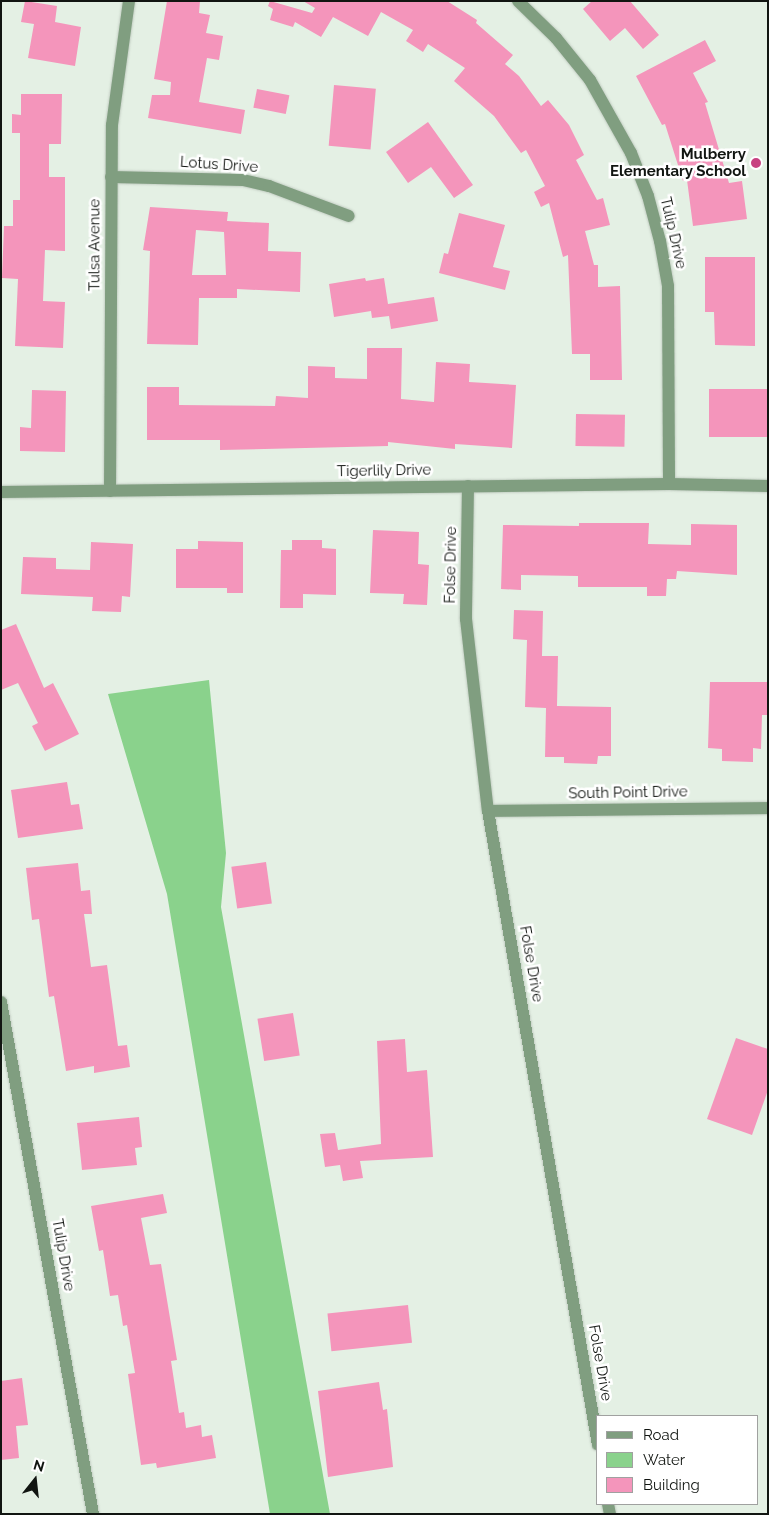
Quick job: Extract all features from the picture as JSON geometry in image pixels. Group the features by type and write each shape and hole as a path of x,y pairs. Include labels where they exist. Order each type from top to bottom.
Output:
{"street":[{"name":"Tulsa Avenue","path":"110,490 112,125 129,1"},
{"name":"Tulip Drive","path":"518,1 556,38 590,80 631,153 648,196 660,241 668,286 670,484"},
{"name":"Lotus Drive","path":"111,177 243,180 269,186 349,216"},
{"name":"Tigerlily Drive","path":"1,492 670,484 768,486"},
{"name":"Folse Drive","path":"468,486 466,619 488,811 596,1433"},
{"name":"South Point Drive","path":"488,811 768,808"},
{"name":"Tulip Drive","path":"1,1002 93,1514"}],"water":[{"path":"209,680 226,853 221,907 330,1514 270,1514 167,894 108,694"}],"building":[{"path":"25,1 57,6 55,22 81,27 75,66 28,58 34,24 21,22"},
{"path":"167,1 200,1 199,13 210,15 206,33 223,36 219,60 207,58 199,102 245,110 241,134 148,118 152,95 170,95 171,82 154,79"},
{"path":"270,1 312,13 315,8 303,1 447,1 477,20 476,23 513,55 505,64 519,76 541,106 548,100 569,125 584,155 576,160 597,200 603,198 610,225 585,231 594,265 598,265 598,287 620,286 622,380 590,380 590,354 572,354 568,255 563,257 549,203 541,207 534,192 545,186 526,150 521,153 494,116 454,81 465,68 428,44 423,52 406,41 413,30 381,12 368,36 333,17 321,37 295,22 293,27 270,20 273,9 268,6"},
{"path":"592,1 630,1 659,35 643,49 625,28 610,41 583,9"},
{"path":"705,40 716,61 693,73 708,102 705,103 729,183 742,181 747,219 693,226 687,180 683,181 665,124 662,125 636,76"},
{"path":"334,85 376,89 371,149 329,146"},
{"path":"257,89 289,95 286,114 253,108"},
{"path":"21,94 62,94 61,144 49,144 49,177 65,177 65,251 45,250 43,301 65,302 63,348 15,346 18,279 2,278 4,226 13,226 13,200 20,200 20,133 12,133 12,114 21,115"},
{"path":"428,122 473,185 454,198 431,167 408,183 386,152"},
{"path":"150,207 228,212 227,221 269,223 268,251 301,252 300,292 237,289 237,298 199,298 198,345 147,344 150,251 143,250","holes":["196,230 224,232 226,275 192,275"]},
{"path":"459,213 505,225 493,267 510,271 505,290 439,273 444,253 448,254"},
{"path":"705,257 755,257 755,346 715,345 714,312 705,312"},
{"path":"365,278 366,281 384,278 388,304 434,297 438,321 391,329 389,316 372,318 371,311 334,317 329,284"},
{"path":"367,348 402,348 401,399 434,402 436,362 470,364 469,382 516,385 512,448 455,444 455,449 388,442 388,446 220,450 220,440 147,440 147,387 179,387 179,405 275,406 276,396 308,398 308,366 335,367 335,378 367,379"},
{"path":"709,389 768,389 768,437 709,437"},
{"path":"32,390 66,391 65,452 20,451 20,427 31,428"},
{"path":"576,414 625,415 624,447 575,446"},
{"path":"579,523 649,523 648,544 691,545 691,524 737,525 737,575 677,571 676,579 667,579 666,596 647,596 647,587 578,587 578,576 521,575 521,590 501,589 503,525 579,526"},
{"path":"373,530 419,532 418,564 429,565 427,605 403,604 404,594 370,593"},
{"path":"292,540 322,540 322,548 336,549 336,595 303,594 303,608 280,608 281,550 292,550"},
{"path":"198,541 243,542 243,593 227,593 227,588 176,588 176,549 198,549"},
{"path":"91,542 133,544 130,597 122,596 121,612 92,611 93,597 21,594 23,557 56,558 56,569 90,570"},
{"path":"514,610 543,611 542,656 558,656 557,706 611,707 611,756 598,756 597,764 564,763 564,757 545,757 546,708 525,707 527,640 513,639"},
{"path":"16,624 44,688 53,683 79,734 45,751 32,726 38,723 18,683 1,690 1,630"},
{"path":"710,682 768,682 768,715 762,715 761,749 753,748 753,762 722,761 722,749 708,748"},
{"path":"67,782 71,805 79,804 83,829 18,838 11,790"},
{"path":"266,862 272,904 237,908 231,867"},
{"path":"78,863 81,891 90,890 92,914 84,914 91,967 107,965 118,1046 127,1045 130,1067 94,1073 94,1066 66,1071 54,996 49,997 39,919 32,920 26,868"},
{"path":"293,1013 300,1055 264,1061 257,1019"},
{"path":"736,1038 768,1049 768,1090 752,1135 707,1119"},
{"path":"405,1039 407,1072 427,1070 433,1157 360,1161 363,1178 343,1181 340,1165 325,1167 320,1134 335,1133 338,1150 381,1144 377,1041"},
{"path":"139,1117 142,1147 135,1148 137,1165 82,1170 77,1123"},
{"path":"163,1194 167,1213 141,1218 150,1265 161,1264 177,1360 171,1361 179,1413 184,1412 186,1428 201,1425 202,1437 212,1435 216,1458 157,1468 156,1463 141,1465 128,1374 135,1373 127,1325 123,1326 118,1295 110,1296 103,1250 99,1251 91,1206"},
{"path":"408,1305 412,1343 331,1351 327,1313"},
{"path":"22,1378 28,1425 16,1426 19,1458 1,1460 1,1381"},
{"path":"379,1382 383,1410 387,1409 393,1467 328,1477 318,1391"}],"place":[{"name":"Mulberry Elementary School","path":"756,163"}]}
